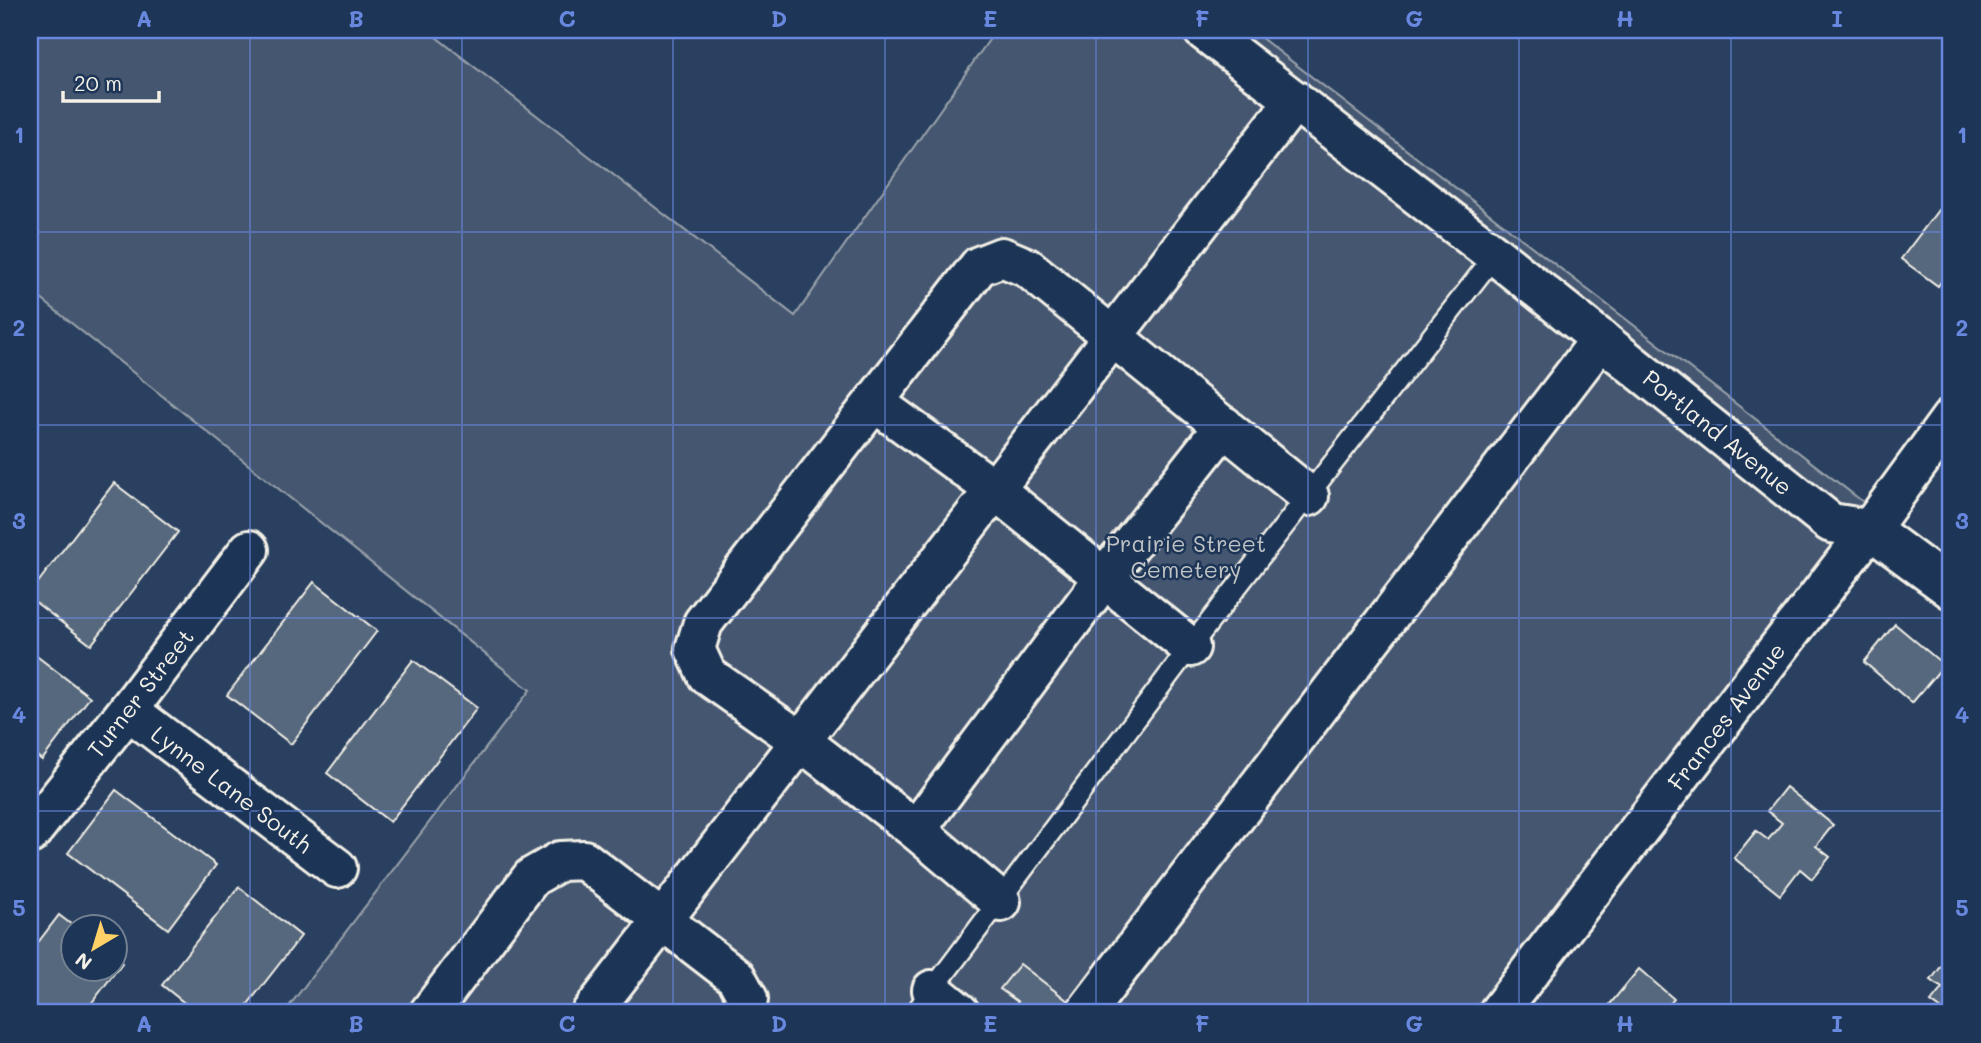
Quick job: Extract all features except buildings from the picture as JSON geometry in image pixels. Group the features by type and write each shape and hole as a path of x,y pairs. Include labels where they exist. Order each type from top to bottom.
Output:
{"street":[{"name":"Portland Avenue","path":"1203,30 1495,255 1831,523 1870,529 1951,589"},
{"path":"591,1013 1295,100"},
{"path":"1001,902 916,830 802,742 707,674 695,649 704,623 979,266 1002,257 1028,268 1114,335 1309,496"},
{"path":"1085,1013 1601,339"},
{"path":"874,402 995,491 1191,648"},
{"name":"Frances Avenue","path":"1498,1013 1870,529 1951,418"},
{"path":"916,830 1104,578 1224,426"},
{"name":"Turner Street","path":"30,834 249,550"},
{"name":"Lynne Lane South","path":"128,710 337,868"},
{"path":"429,1013 532,877 560,861 584,860 736,977 748,999 746,1013"}],"lane":[{"path":"936,1006 1001,902 1191,648 1495,255"}],"green space":[{"name":"Prairie Street Cemetery","path":"30,30 427,30 795,316 996,30 1251,30 1867,505 1479,1013 284,1013 530,690 30,290"}]}
